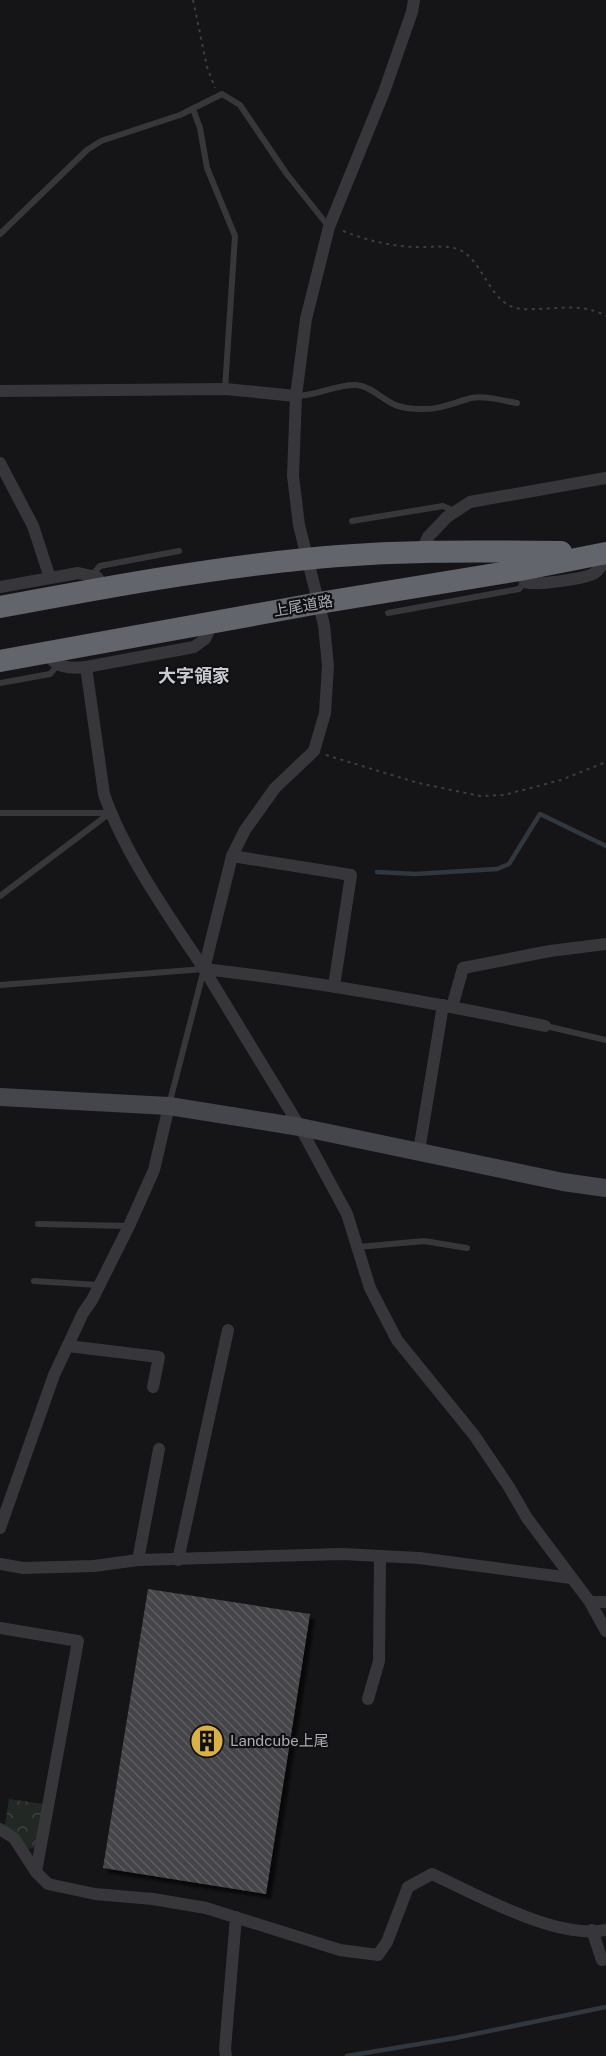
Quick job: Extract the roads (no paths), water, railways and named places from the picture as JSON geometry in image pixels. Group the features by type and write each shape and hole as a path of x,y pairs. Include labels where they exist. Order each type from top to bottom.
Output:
{"highway":[{"name":"上尾道路","path":"0,607 99,581 307,559 421,552 606,553"},
{"name":"上尾道路","path":"0,661 52,659 213,622 319,603 523,576 606,553"}],"street":[{"path":"204,969 231,856 245,830 275,788 314,751 325,713 328,666 324,625 299,525 293,476 296,396 306,320 329,227 384,92 412,12 414,0"},
{"path":"0,391 225,388 296,396"},
{"path":"0,463 33,526 50,578"},
{"path":"421,552 428,537 454,511 470,502 606,477"},
{"path":"523,576 540,584 592,574 600,569 606,559"},
{"path":"0,586 78,573 99,581"},
{"path":"52,659 72,669 194,647 205,639 213,622"},
{"path":"86,667 104,794 110,813 148,882 300,1127 347,1214 370,1288 397,1340 474,1435 527,1518 590,1602 606,1631"},
{"path":"231,856 351,875 334,987"},
{"path":"419,1151 448,1006 463,968 550,951 606,944"},
{"path":"204,969 280,978 448,1006 545,1026"},
{"path":"0,1097 169,1106 300,1127 563,1182 606,1188"},
{"path":"0,1528 54,1375 129,1226 154,1170 169,1106"},
{"path":"178,1560 228,1330"},
{"path":"68,1346 159,1358 153,1388"},
{"path":"138,1560 159,1449"},
{"path":"0,1564 34,1568 94,1566 138,1560 342,1554 429,1559 570,1578"},
{"path":"368,1699 379,1661 380,1556"},
{"path":"590,1602 606,1602"},
{"path":"0,1628 78,1641 36,1872"},
{"path":"0,1829 14,1838 36,1872 48,1884 95,1894 153,1899 206,1908 340,1950 378,1955 387,1942 408,1887 432,1874 537,1921 567,1930 606,1929"},
{"path":"226,2056 236,1917"},
{"path":"592,1930 602,1959 606,1959"}],"lane":[{"path":"0,234 87,150 101,141 180,116 222,94 240,105 286,173 329,227"},
{"path":"193,109 200,128 207,168 235,236 225,388"},
{"path":"296,396 307,396 339,387 357,385 368,388 400,407 423,409 455,405 472,398 517,403"},
{"path":"352,521 443,506 454,511"},
{"path":"99,581 100,566 179,551"},
{"path":"387,613 519,589 523,576"},
{"path":"0,683 50,674 53,672 52,659"},
{"path":"0,813 110,813"},
{"path":"0,896 110,813"},
{"path":"0,985 204,969 169,1106"},
{"path":"545,1026 606,1040"},
{"path":"38,1224 129,1226"},
{"path":"358,1247 424,1241 467,1248"},
{"path":"34,1281 99,1286"}],"waterway":[{"path":"377,872 415,874 497,869 509,864 540,814 606,846"},
{"path":"347,2056 455,2038 606,2007"}],"place":[{"name":"Landcube上尾","path":"207,1741"}],"district":[{"name":"大字領家","path":"194,676"}]}
